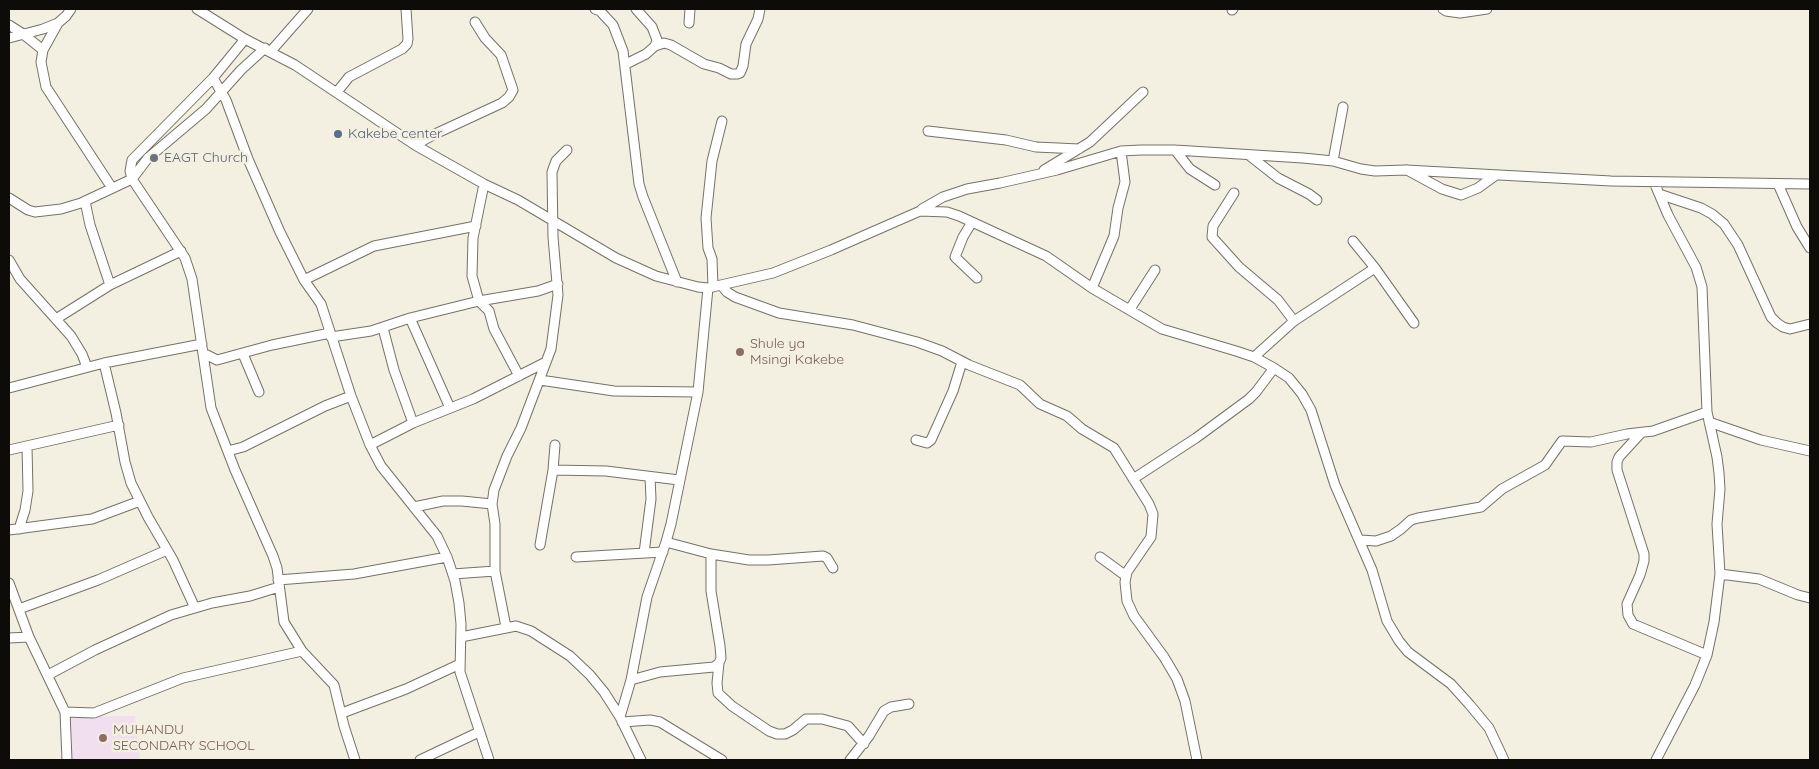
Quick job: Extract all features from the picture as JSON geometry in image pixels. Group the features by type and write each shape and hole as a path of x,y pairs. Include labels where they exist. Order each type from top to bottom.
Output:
{"street":[{"path":"9,38 43,30 58,23 71,9"},
{"path":"197,9 337,92 415,145 484,184 554,220 616,258 656,276 678,282 714,286 735,297 779,313 853,325 942,351 962,362 1020,385 1040,404 1067,416 1082,429 1109,444 1119,455 1149,504 1153,514 1151,537 1131,564 1126,576 1125,586 1129,608 1164,657 1177,679 1185,701 1197,760"},
{"path":"9,198 28,210 35,212 61,209 85,201 132,179 148,158 186,128 241,70 268,50 308,9"},
{"path":"337,92 350,77 402,49 407,44 406,9"},
{"path":"595,9 600,11 613,25 624,51 639,184 678,282"},
{"path":"636,9 655,32 657,40 655,46"},
{"path":"689,23 690,9"},
{"path":"626,64 646,54 655,46 664,43 672,45 704,64 731,74 740,73 743,66 746,44 758,19 760,9"},
{"path":"1443,9 1460,13 1487,9"},
{"path":"415,145 502,103 513,90 501,55 475,22"},
{"path":"58,23 43,50 41,62 46,87 112,188"},
{"path":"9,25 43,50"},
{"path":"245,39 213,78 132,160 130,171 132,179 186,258 192,279 211,408 273,556 284,622 302,651 332,682 336,689 356,760"},
{"path":"213,78 226,100 268,205 304,280 321,304 351,396 370,445 381,466 436,536 447,557 453,574 459,603 460,672 489,760"},
{"path":"1037,174 1079,149 1104,130 1143,92"},
{"path":"1333,161 1343,107"},
{"path":"621,720 632,680 647,597 666,542 698,392 714,286 712,259 708,248 706,218 712,161 722,121"},
{"path":"928,131 1006,140 1036,147 1079,149"},
{"path":"506,627 495,571 492,504 494,490 540,380 552,341 558,284 553,237 552,172 556,161 566,150"},
{"path":"714,286 773,273 831,250 920,211 943,198 967,189 1037,174 1121,151 1175,150 1333,161 1368,170 1406,170 1654,182 1810,184"},
{"path":"1175,150 1190,169 1214,185"},
{"path":"1092,288 1114,236 1118,208 1125,182 1121,151"},
{"path":"1250,156 1278,178 1309,194 1316,200"},
{"path":"1406,170 1434,186 1462,195 1478,188 1496,175"},
{"path":"1654,182 1696,267 1702,287 1707,412 1717,457 1720,489 1717,524 1720,574 1714,622 1707,654 1694,685 1656,760"},
{"path":"484,184 473,238 472,276 479,301 489,311 494,328 519,376"},
{"path":"1778,184 1797,227 1810,248"},
{"path":"1234,193 1213,226 1212,237 1239,267 1278,300 1294,321"},
{"path":"1659,194 1701,208 1724,224 1738,245 1771,317 1777,323 1783,327 1790,328 1810,324"},
{"path":"85,201 90,225 110,285"},
{"path":"920,211 947,212 972,222 1046,256 1092,288 1170,333 1254,357 1289,378 1302,394 1310,410 1336,484 1372,570 1387,621 1408,652 1451,684 1469,704 1489,728 1504,760"},
{"path":"972,222 962,237 955,257 978,278"},
{"path":"304,280 374,246 476,226"},
{"path":"1353,241 1375,268 1414,323"},
{"path":"56,319 110,285 181,251"},
{"path":"9,260 20,280 71,336 82,354 87,367"},
{"path":"1254,357 1294,321 1375,268"},
{"path":"1130,309 1155,270"},
{"path":"9,388 104,363 203,349 217,360 272,345 383,328 410,318 479,301 538,291 558,284"},
{"path":"410,318 450,408"},
{"path":"383,328 394,370 413,423"},
{"path":"243,354 259,392"},
{"path":"370,445 413,423 473,399 546,362"},
{"path":"916,440 927,443 931,440 953,390 962,362"},
{"path":"104,363 131,483 168,550 194,608"},
{"path":"1133,479 1196,438 1249,399 1274,368"},
{"path":"540,380 614,391 698,392"},
{"path":"228,451 243,447 326,406 351,396"},
{"path":"1360,540 1376,541 1391,536 1411,520 1418,518 1482,507 1502,488 1545,465 1562,441 1591,442 1660,429 1707,412"},
{"path":"1709,422 1761,440 1810,451"},
{"path":"9,450 119,425"},
{"path":"1641,432 1623,452 1617,462 1617,470 1644,554 1640,575 1627,604 1628,615 1633,624 1707,654"},
{"path":"19,529 28,491 26,446"},
{"path":"540,545 553,470 555,446"},
{"path":"553,470 591,470 680,480"},
{"path":"644,553 651,499 650,476"},
{"path":"9,530 92,519 140,501"},
{"path":"414,507 443,501 492,504"},
{"path":"666,542 712,554 749,560 823,556 827,558 833,568"},
{"path":"19,609 98,580 168,550"},
{"path":"576,557 663,552"},
{"path":"712,554 711,591 721,658 717,684 718,693 732,706 769,731 777,734 785,734 793,730 806,719 817,718 848,726 864,744"},
{"path":"48,675 118,638 171,615 194,608 250,596 279,583 354,574 447,557"},
{"path":"1100,557 1126,576"},
{"path":"453,574 495,571"},
{"path":"1720,574 1759,579 1810,598"},
{"path":"9,584 29,637 65,712 67,760"},
{"path":"460,637 516,626 531,631 570,656 601,687 621,720 640,760"},
{"path":"9,638 29,637"},
{"path":"65,712 94,713 183,678 302,651"},
{"path":"632,680 660,672 714,667 719,663"},
{"path":"342,713 406,689 460,664"},
{"path":"850,760 864,744 884,711 892,707 909,704"},
{"path":"621,720 660,722 722,760"},
{"path":"420,760 479,732"}],"shaded area":[{"name":"MUHANDU SECONDARY SCHOOL","path":"68,716 135,716 140,760 68,760"}],"place":[{"name":"Kakebe center","path":"338,134"},
{"name":"EAGT Church","path":"154,158"},
{"name":"Shule ya Msingi Kakebe","path":"740,352"},
{"name":"MUHANDU SECONDARY SCHOOL","path":"103,738"}]}
